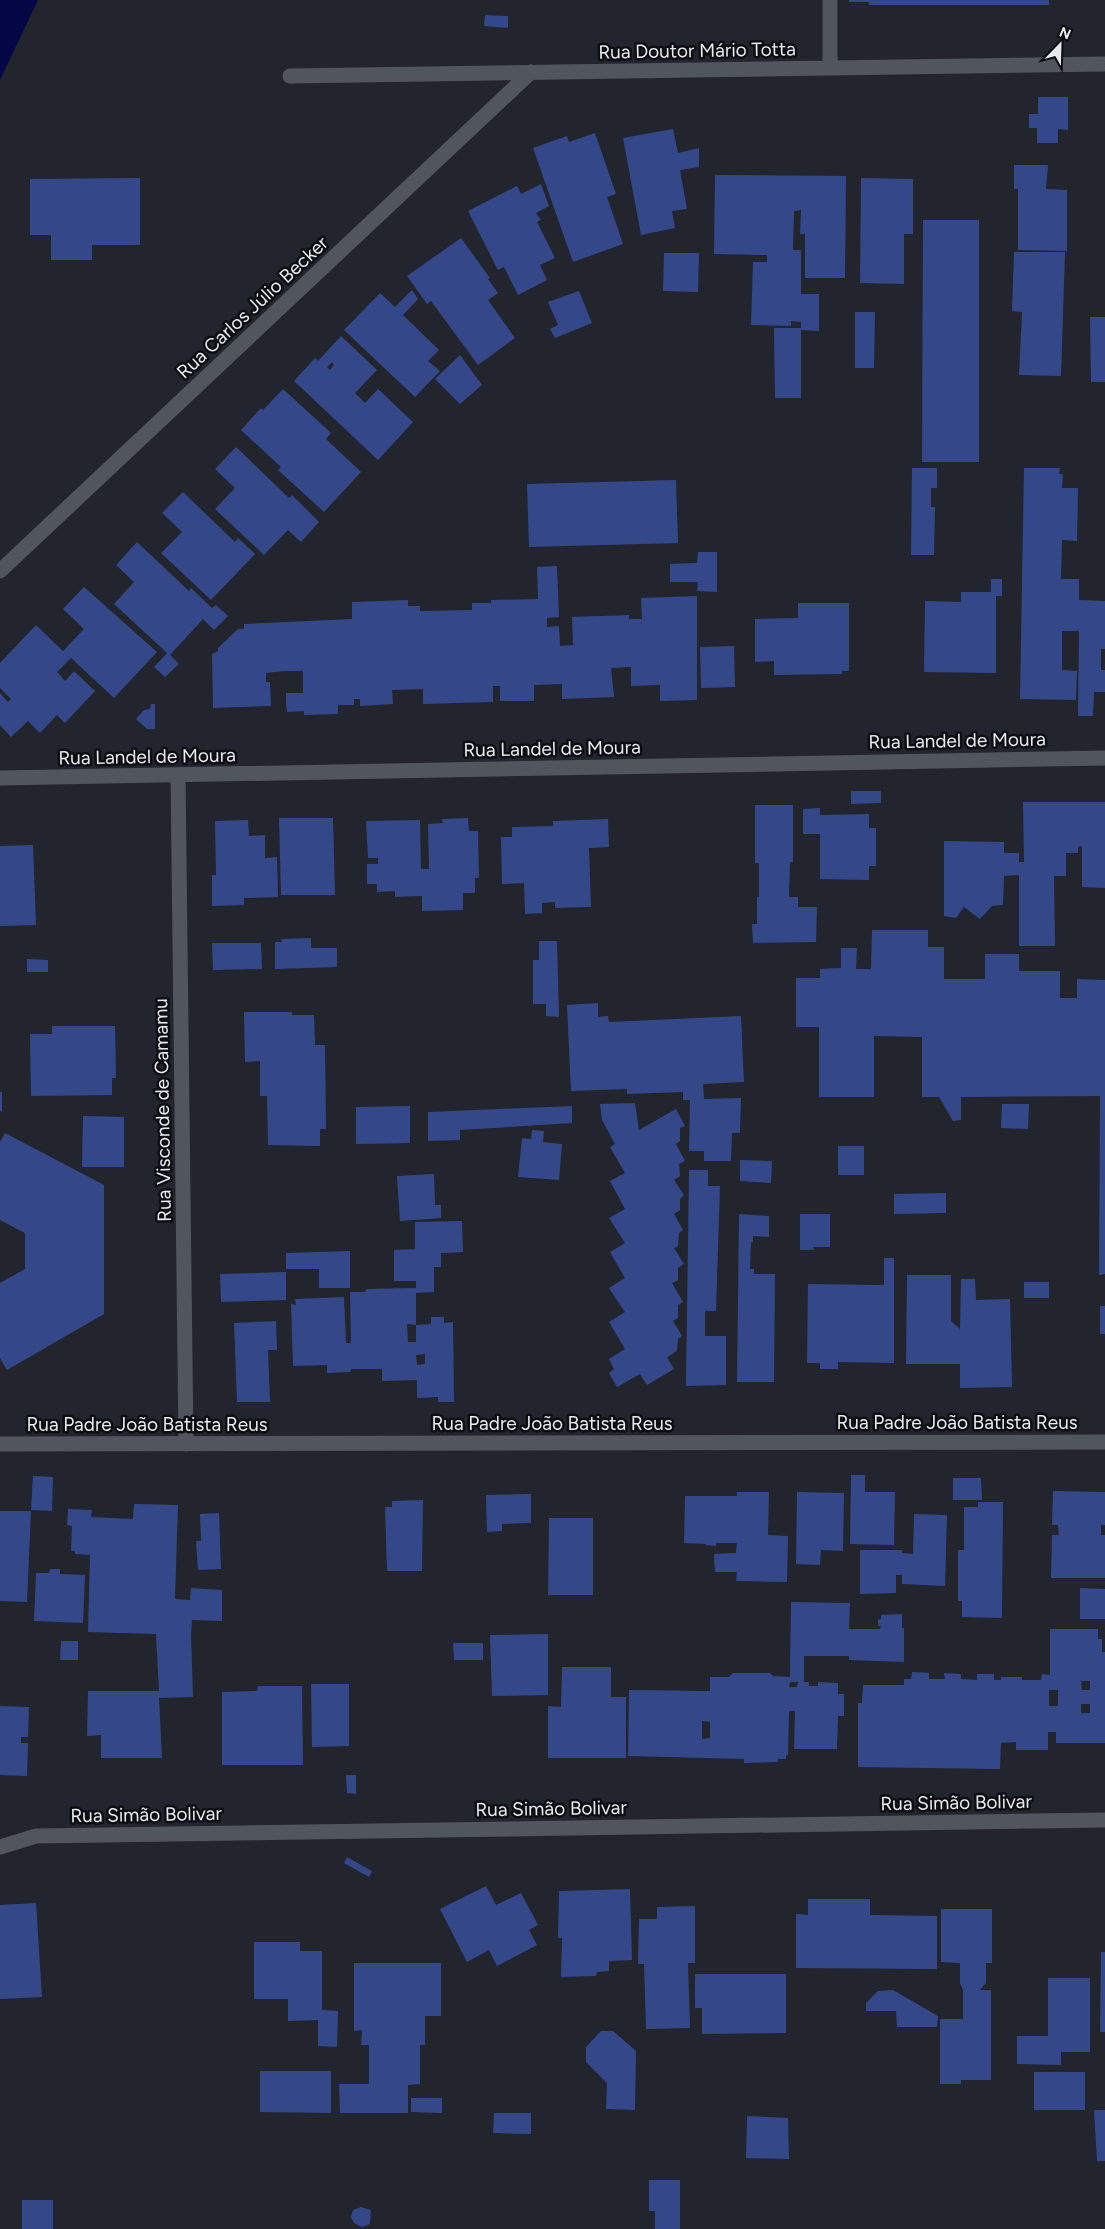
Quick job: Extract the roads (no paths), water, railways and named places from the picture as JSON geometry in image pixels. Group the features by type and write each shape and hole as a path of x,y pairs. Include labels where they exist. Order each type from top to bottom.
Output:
{"street":[{"path":"830,0 830,68"},
{"name":"Rua Doutor Mário Totta","path":"290,76 1105,64"},
{"name":"Rua Carlos Júlio Becker","path":"0,571 531,72"},
{"name":"Rua Landel de Moura","path":"0,778 1105,758"},
{"name":"Rua Visconde de Camamu","path":"178,775 186,1444"},
{"name":"Rua Padre João Batista Reus","path":"0,1444 1105,1442"},
{"name":"Rua Simão Bolivar","path":"0,1847 36,1836 1105,1820"}]}
